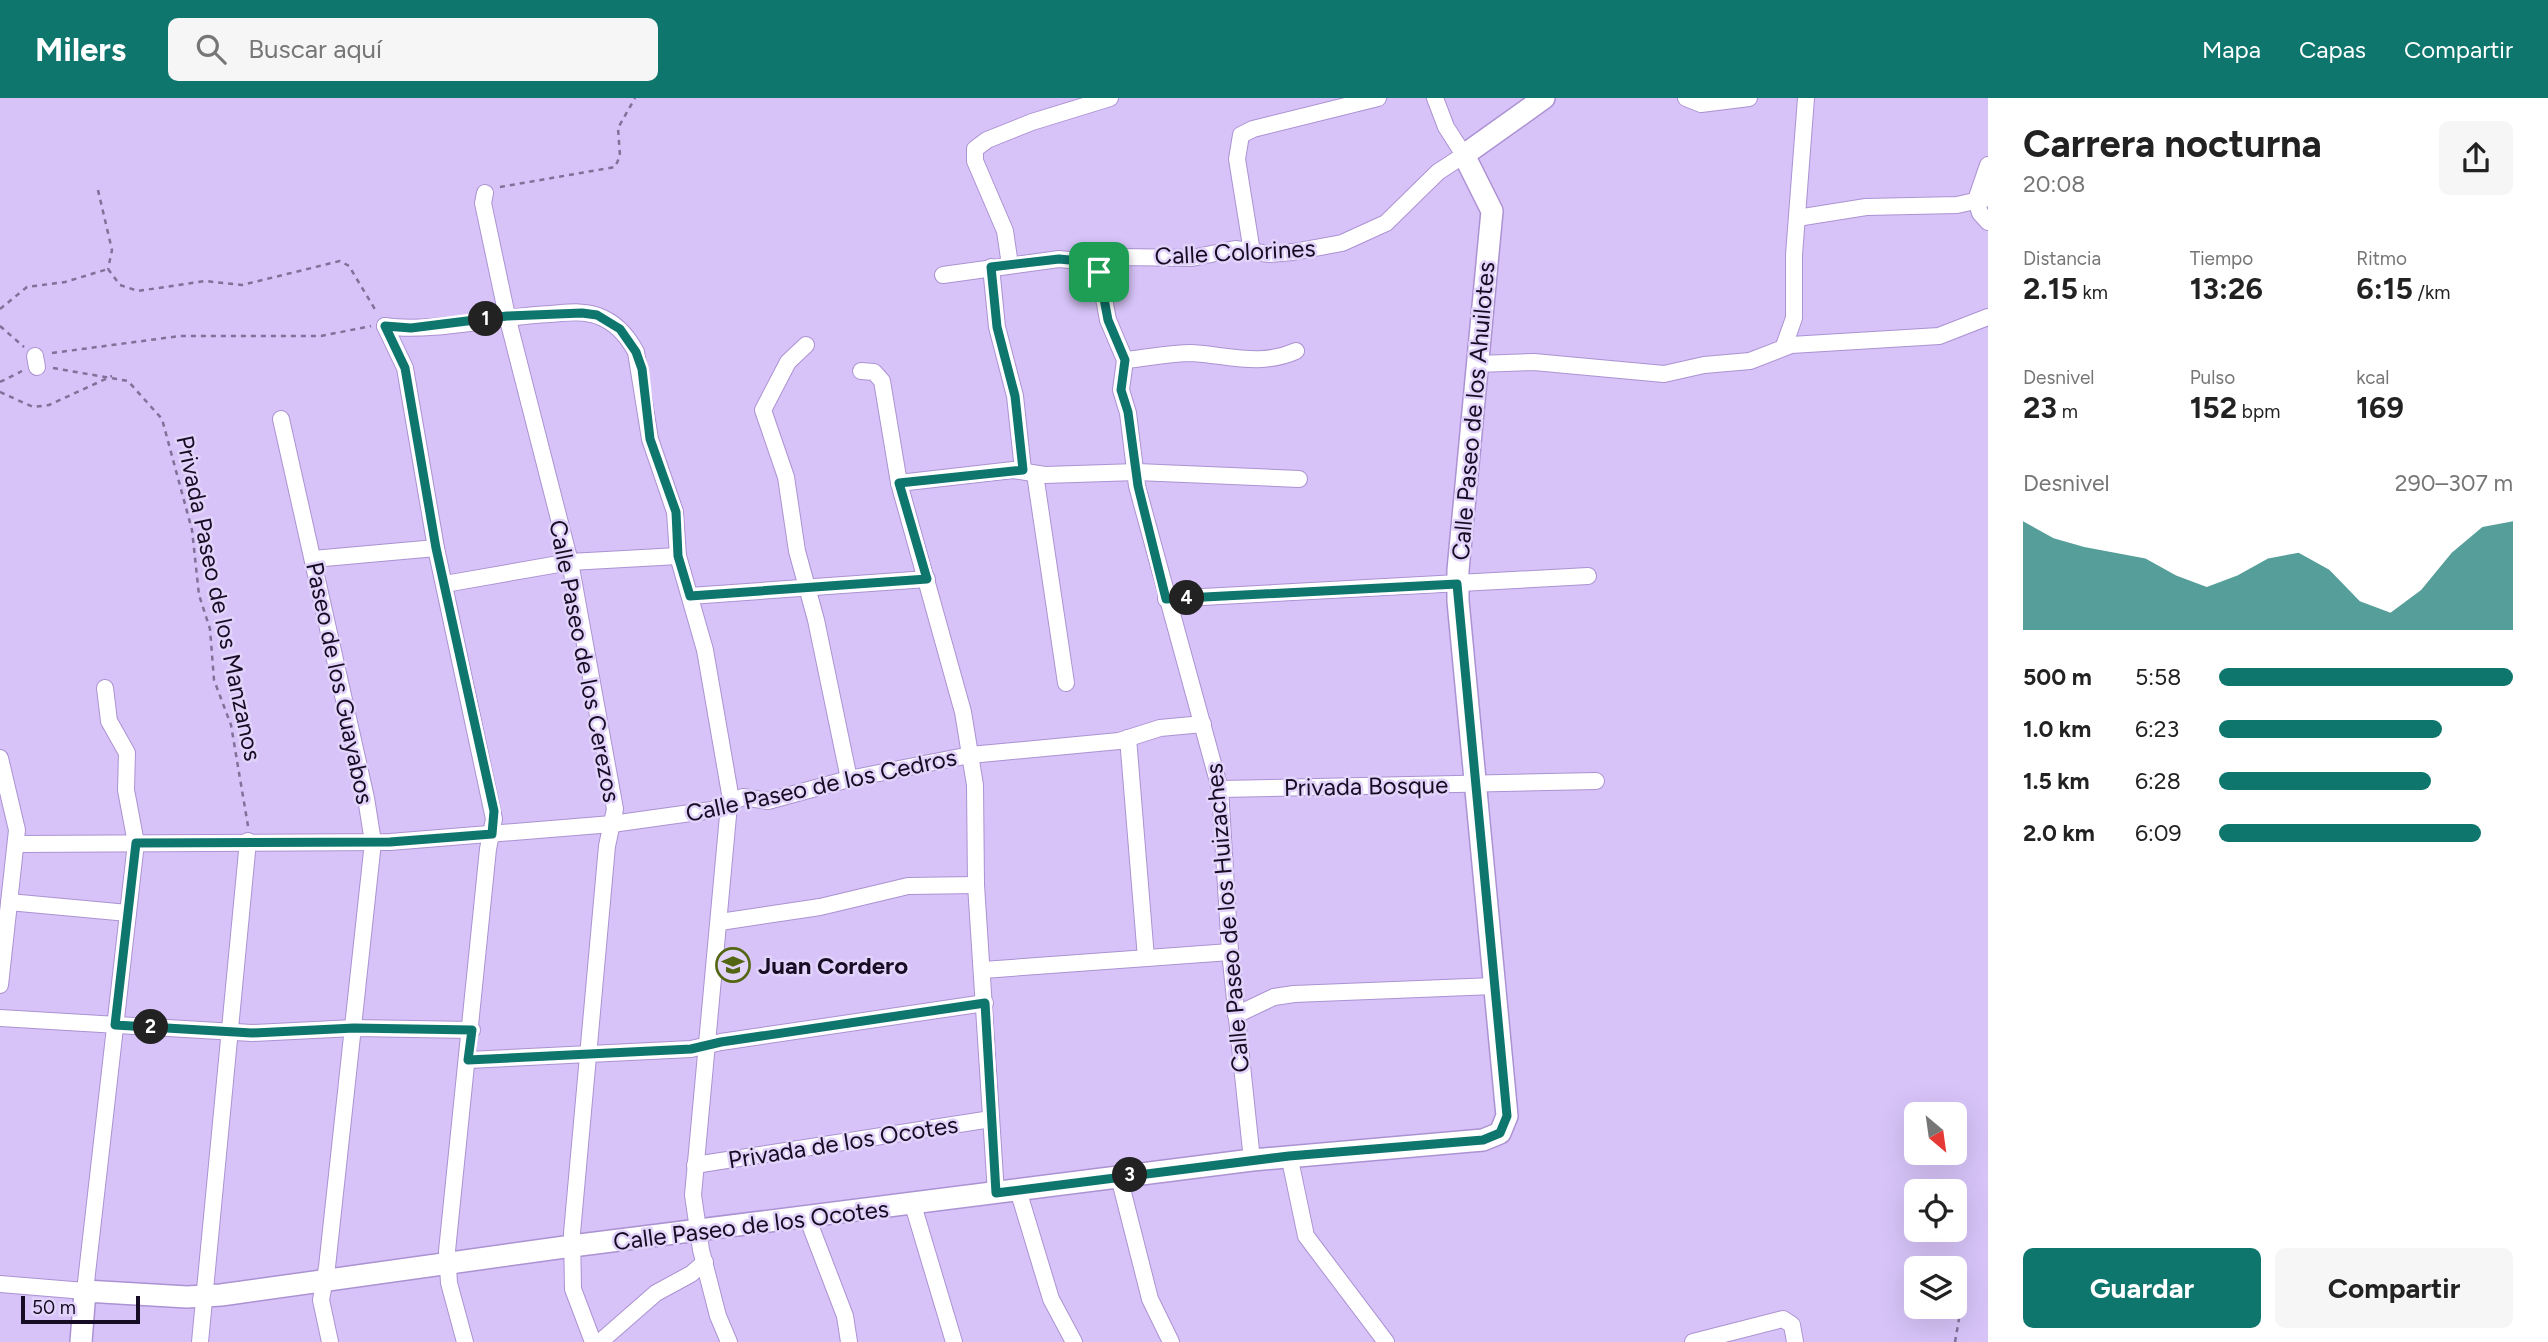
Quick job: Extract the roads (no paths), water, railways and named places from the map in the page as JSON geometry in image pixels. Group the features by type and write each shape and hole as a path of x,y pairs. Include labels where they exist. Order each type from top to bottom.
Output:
{"street":[{"path":"1010,265 1005,231 974,153 978,146 998,135 1110,98"},
{"path":"1252,252 1237,159 1241,135 1253,129 1378,98"},
{"path":"1435,98 1446,127 1464,155 1544,98"},
{"path":"1686,98 1701,104 1749,98"},
{"path":"1784,346 1794,318 1797,218 1806,98"},
{"name":"Calle Colorines","path":"1099,272 1112,259 1120,257 1192,258 1235,249 1269,254 1320,248 1365,234 1386,223 1438,172 1464,155"},
{"name":"Calle Paseo de los Ahuilotes","path":"1464,155 1492,211 1457,584 1507,1116 1500,1133"},
{"path":"1988,165 1980,213 1988,222"},
{"name":"Calle Paseo de los Cerezos","path":"485,193 483,203 507,316 570,562 614,804 607,846 587,1055 572,1246 576,1302 593,1342"},
{"path":"1797,218 1866,208 1947,205 1982,199"},
{"path":"943,275 1070,259 1099,272"},
{"path":"991,267 997,327 1015,396 1066,683"},
{"name":"Calle Paseo de los Huizaches","path":"1099,272 1108,320 1125,360 1121,390 1128,412 1136,472 1166,599 1220,789 1230,953 1252,1160"},
{"path":"466,1342 447,1265 494,811 436,548 405,368 385,326 411,328 507,316 582,313 597,315 629,340 642,369 650,439 676,512 678,556 715,695 730,803 695,1165 696,1231 718,1316 729,1342"},
{"path":"1478,363 1534,362 1664,374 1704,365 1750,361 1784,346 1939,336 1988,317"},
{"path":"806,345 788,362 763,410 781,458 797,551 849,779"},
{"path":"1125,360 1181,353 1248,361 1282,357 1296,351"},
{"path":"861,371 874,372 882,381 899,483 958,689 970,755 977,822 976,885 996,1193"},
{"name":"Paseo de los Guayabos","path":"281,419 366,798 373,842 354,1028 321,1300 330,1342"},
{"path":"899,483 1029,472 1136,472 1299,479"},
{"path":"313,559 436,548"},
{"path":"445,584 570,562 678,556"},
{"path":"1166,599 1588,576"},
{"path":"690,596 927,579"},
{"path":"81,1342 136,843 126,790 127,753 109,721 105,688"},
{"name":"Calle Paseo de los Cedros","path":"16,844 373,842 612,824 712,810 745,797 768,801 849,779 970,755 1128,738 1160,728 1203,724"},
{"path":"1128,738 1146,958"},
{"path":"0,758 14,813 16,844 0,985"},
{"name":"Privada Bosque","path":"1220,789 1596,781"},
{"path":"200,1342 232,1032 248,841"},
{"path":"720,922 820,907 908,886 976,885"},
{"path":"9,902 128,914"},
{"path":"983,970 1230,953"},
{"path":"1236,1015 1274,997 1294,994 1494,986"},
{"path":"468,1060 587,1055 706,1045 985,1003"},
{"path":"0,1018 232,1032 354,1028 472,1030"},
{"name":"Privada de los Ocotes","path":"695,1165 991,1119"},
{"name":"Calle Paseo de los Ocotes","path":"0,1284 204,1296 324,1283 572,1246 913,1205 1252,1160 1483,1140 1500,1133"},
{"path":"1289,1156 1307,1236 1386,1342"},
{"path":"1119,1177 1150,1299 1171,1342"},
{"path":"1018,1190 1051,1299 1074,1342"},
{"path":"913,1205 954,1342"},
{"path":"807,1217 845,1316 849,1342"},
{"path":"600,1342 656,1293 691,1274 705,1262"},
{"path":"1693,1342 1783,1319 1792,1325 1795,1342"}],"place":[{"name":"Juan Cordero","path":"733,965"}]}
